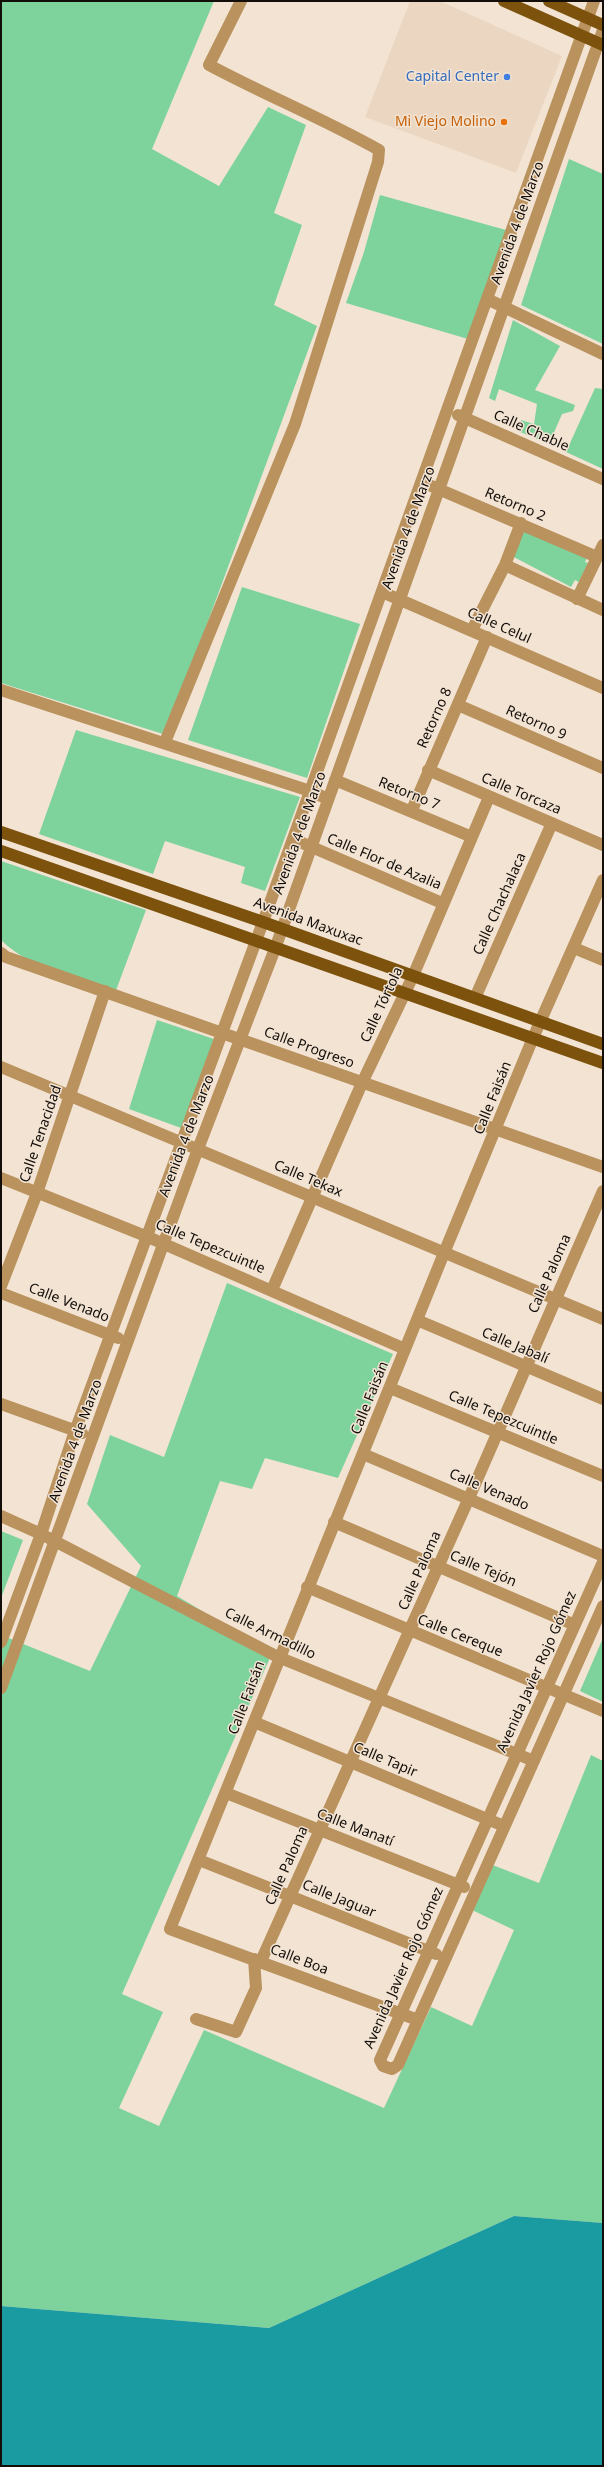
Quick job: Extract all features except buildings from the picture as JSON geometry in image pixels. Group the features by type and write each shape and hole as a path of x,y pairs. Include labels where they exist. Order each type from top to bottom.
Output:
{"main road":[{"path":"504,1 601,44"},
{"path":"549,1 603,25"},
{"name":"Avenida Maxuxac","path":"1,832 263,922 603,1044"},
{"path":"1,851 257,939 603,1063"}],"street":[{"path":"165,742 296,424 378,162 379,150 357,137 261,93 209,65 241,1"},
{"name":"Avenida 4 de Marzo","path":"1,1642 181,1142 257,939 594,1"},
{"name":"Avenida 4 de Marzo","path":"1,1688 198,1149 276,946 504,306 601,44 603,30"},
{"path":"487,299 603,354"},
{"name":"Calle Chable","path":"447,410 603,479"},
{"name":"Retorno 2","path":"422,482 597,557"},
{"path":"472,630 505,565 521,524"},
{"path":"577,599 603,544"},
{"path":"505,565 603,610"},
{"name":"Calle Celul","path":"382,592 400,598 603,688"},
{"name":"Retorno 8","path":"412,810 428,770 487,637"},
{"path":"1,690 165,742 310,791 328,799"},
{"name":"Retorno 9","path":"458,705 603,768"},
{"name":"Calle Torcaza","path":"428,770 603,845"},
{"name":"Retorno 7","path":"335,780 412,810 472,837"},
{"name":"Calle Tórtola","path":"272,1290 362,1083 406,992 442,903 489,797"},
{"name":"Calle Chachalaca","path":"475,998 552,823"},
{"name":"Calle Flor de Azalia","path":"293,839 442,903"},
{"name":"Calle Faisán","path":"170,1929 226,1793 278,1657 363,1454 444,1253 497,1129 533,1038 603,880"},
{"path":"574,948 603,960"},
{"name":"Calle Progreso","path":"3,960 105,991 603,1167"},
{"name":"Calle Tenacidad","path":"1,1286 37,1193 105,991"},
{"name":"Calle Tekax","path":"1,1067 603,1319"},
{"name":"Calle Tepezcuintle","path":"1,1178 164,1243 405,1349"},
{"name":"Calle Paloma","path":"258,1960 291,1895 319,1830 380,1700 603,1191"},
{"name":"Calle Venado","path":"1,1293 127,1341"},
{"name":"Calle Jabalí","path":"417,1320 603,1399"},
{"name":"Calle Tepezcuintle","path":"390,1388 603,1476"},
{"path":"1,1404 93,1436"},
{"name":"Calle Venado","path":"363,1454 603,1556"},
{"name":"Calle Armadillo","path":"1,1516 56,1541 278,1657 380,1700 534,1761"},
{"name":"Calle Tejón","path":"334,1522 575,1625"},
{"name":"Avenida Javier Rojo Gómez","path":"603,1562 400,2014 380,2060 383,2066 392,2069 398,2065 474,1891 603,1606"},
{"name":"Calle Cereque","path":"307,1587 603,1711"},
{"path":"7,1626 22,1631"},
{"name":"Calle Tapir","path":"254,1722 504,1826"},
{"name":"Calle Manatí","path":"226,1793 474,1891"},
{"name":"Calle Jaguar","path":"199,1860 291,1895 445,1958"},
{"name":"Calle Boa","path":"170,1929 258,1960 418,2020"},
{"path":"196,2019 236,2032 256,1988 258,1960"}],"shaded area":[{"name":"Capital Center","path":"410,1 440,1 562,56 516,173 365,117"}],"green space":[{"path":"1,1 214,1 152,149 219,186 268,107 306,125 274,213 302,225 274,305 317,326 166,735 1,683"},
{"path":"569,159 603,174 603,344 521,305"},
{"path":"380,195 506,230 468,339 346,303 364,252"},
{"path":"513,320 560,346 535,390 575,405 573,411 562,414 549,444 518,431 521,420 534,424 537,404 499,389 495,401 489,398"},
{"path":"595,388 603,389 603,469 566,452"},
{"path":"525,524 588,555 585,562 588,563 579,582 575,580 571,587 510,555"},
{"path":"242,587 360,624 307,778 188,740"},
{"path":"76,730 300,797 265,891 241,883 245,867 165,841 153,874 39,834"},
{"path":"1,861 146,910 115,993 40,966 26,959 1,940"},
{"path":"157,1020 214,1039 181,1128 129,1109"},
{"path":"227,1283 393,1354 338,1478 265,1458 252,1489 220,1481 177,1596 272,1653 122,1994 163,2012 119,2108 159,2126 204,2030 384,2108 431,2007 472,2026 514,1930 472,1910 490,1864 539,1883 591,1755 603,1761 603,2223 514,2216 269,2328 1,2306 1,1635 90,1671 141,1566 87,1504 110,1435 164,1457"},
{"path":"1,1531 23,1540 1,1598"},
{"path":"603,1638 603,1702 580,1691"}],"water":[{"path":"514,2216 603,2223 603,2466 1,2466 1,2306 269,2328"}],"place":[{"name":"Capital Center","path":"507,77"},
{"name":"Mi Viejo Molino","path":"504,122"}]}
